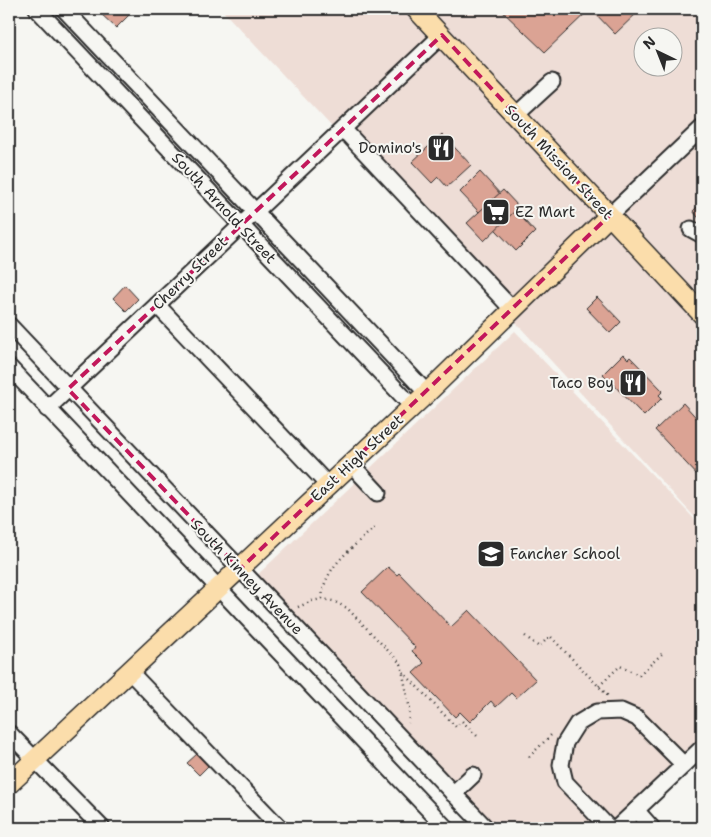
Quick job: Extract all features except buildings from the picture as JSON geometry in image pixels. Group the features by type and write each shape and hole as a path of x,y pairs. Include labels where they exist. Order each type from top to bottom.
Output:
{"main road":[{"name":"South Mission Street","path":"416,9 702,314"},
{"name":"East High Street","path":"9,784 427,393 610,216"}],"street":[{"name":"South Arnold Street","path":"37,9 412,406"},
{"name":"South Arnold Street","path":"64,9 427,393"},
{"name":"Cherry Street","path":"47,409 442,35"},
{"path":"516,115 552,82"},
{"name":"East High Street","path":"610,216 702,128"},
{"path":"343,129 513,310"},
{"path":"157,305 328,485"},
{"name":"South Kinney Avenue","path":"9,326 486,828"},
{"name":"South Kinney Avenue","path":"9,367 446,828"},
{"path":"351,464 378,493"},
{"path":"130,672 280,828"},
{"path":"609,828 565,782 561,765 565,743 577,724 597,712 621,711 637,718 684,765"},
{"path":"9,733 102,828"},
{"path":"617,828 702,748"},
{"path":"453,794 473,775"},
{"path":"636,810 652,828"}],"path":[{"path":"322,600 326,579 332,568 375,527"},
{"path":"298,607 312,601 322,600 333,601 347,608 401,664 410,710 408,723"},
{"path":"525,636 539,647 550,636 611,700"},
{"path":"598,686 620,666 639,675 664,652"},
{"path":"402,671 456,727 462,721 479,738"},
{"path":"529,757 556,731"}],"highlighted area":[{"path":"442,35 609,216 240,569 68,389"}],"shaded area":[{"path":"221,9 702,9 702,525 496,301"},
{"name":"Fancher School","path":"515,331 702,527 702,747 617,828 486,828 251,581"}],"place":[{"name":"Domino's","path":"441,148"},
{"name":"EZ Mart","path":"496,212"},
{"name":"Taco Boy","path":"633,383"},
{"name":"Fancher School","path":"491,554"}]}
